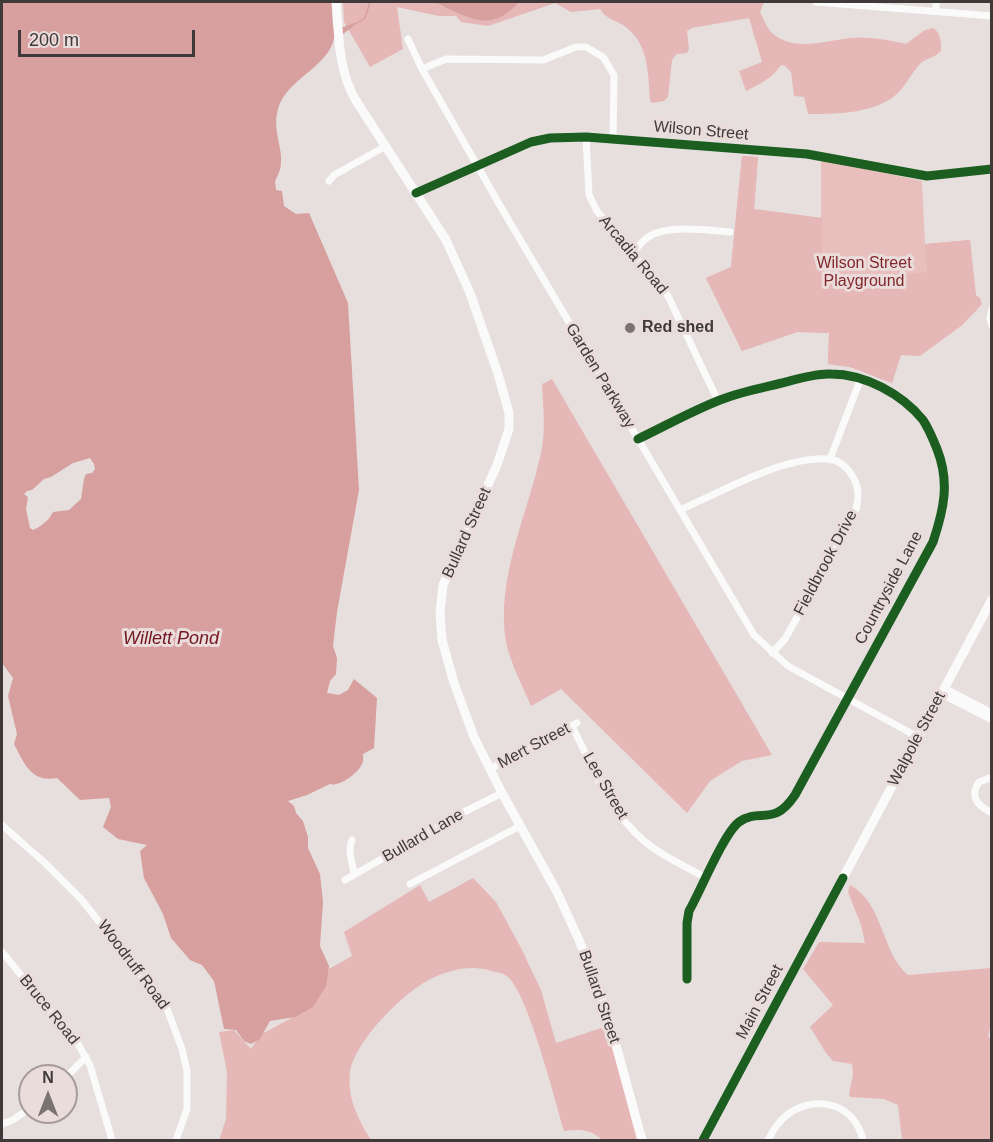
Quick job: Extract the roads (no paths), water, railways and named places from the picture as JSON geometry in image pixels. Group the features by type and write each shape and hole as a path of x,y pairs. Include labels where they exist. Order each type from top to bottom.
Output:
{"main road":[{"name":"Bullard Street","path":"336,2 344,73 350,90 446,240 463,275 498,374 509,413 509,429 502,453 443,585 440,609 442,640 474,737 557,892 579,940 608,1016 642,1140"},
{"name":"Walpole Street","path":"843,878 992,599"},
{"name":"Main Street","path":"702,1140 843,878"}],"street":[{"path":"816,2 992,16"},
{"path":"936,2 936,11"},
{"name":"Garden Parkway","path":"408,39 422,69 478,167 754,635 788,666 918,737"},
{"path":"422,69 447,59 543,60 576,47 586,47 603,57 614,75 613,139"},
{"name":"Wilson Street","path":"416,193 531,142 550,138 586,137 807,154 927,176 992,170"},
{"name":"Arcadia Road","path":"586,137 588,195 597,211 668,296 718,401"},
{"path":"329,182 334,175 386,146"},
{"path":"632,254 650,236 658,232 685,230 730,232"},
{"path":"992,309 990,318 992,326"},
{"name":"Countryside Lane","path":"638,439 718,401 791,380 830,373 861,378 903,401 927,426 942,462 946,490 933,542 790,804 774,815 748,818 729,832 689,912 687,979"},
{"path":"680,510 774,469 811,460 830,459 861,378"},
{"name":"Fieldbrook Drive","path":"772,653 785,639 855,513 859,494 857,484 846,467 830,459"},
{"path":"943,691 992,713"},
{"path":"943,691 992,720"},
{"name":"Mert Street","path":"490,769 574,725"},
{"name":"Lee Street","path":"574,725 607,796 628,826 644,841 706,878"},
{"path":"992,777 979,782 975,794 976,803 992,813"},
{"name":"Bullard Lane","path":"345,880 460,814 502,793"},
{"name":"Woodruff Road","path":"2,825 81,899 166,1006 182,1049 187,1071 187,1109 176,1140"},
{"path":"410,884 520,826"},
{"path":"352,840 350,858 354,875"},
{"name":"Bruce Road","path":"2,952 78,1044 90,1065 112,1140"},
{"path":"78,1066 86,1058"},
{"path":"768,1140 776,1125 789,1113 814,1103 845,1111 854,1118 863,1140"},
{"path":"2,1124 18,1116"}],"water":[{"name":"Willett Pond","path":"2,2 332,2 333,27 340,28 359,22 334,38 324,57 289,89 282,99 276,119 281,163 275,181 276,190 282,191 284,206 296,214 309,213 348,303 359,490 337,612 333,646 337,658 336,674 330,681 327,693 339,695 348,690 354,679 377,698 374,748 363,754 363,763 360,768 339,783 330,784 288,801 303,821 308,837 308,848 320,874 323,902 320,946 329,966 326,986 313,1007 295,1017 270,1021 260,1039 251,1044 244,1041 236,1030 224,1029 214,981 202,965 190,960 171,938 163,914 144,878 140,851 147,845 118,839 103,827 111,807 109,798 80,800 57,778 41,777 25,764 14,744 17,734 8,696 13,678 2,663","holes":["90,458 95,469 92,473 86,474 84,479 81,499 69,510 53,512 42,525 33,530 30,528 26,509 28,497 24,494 44,479 73,463"]},
{"path":"431,2 519,2 505,15 490,20 475,19"}],"waterway":[{"path":"359,22 365,18 370,2"}],"place":[{"name":"Red shed","path":"630,328"}],"park label":[{"name":"Wilson Street Playground","path":"864,273"}]}
